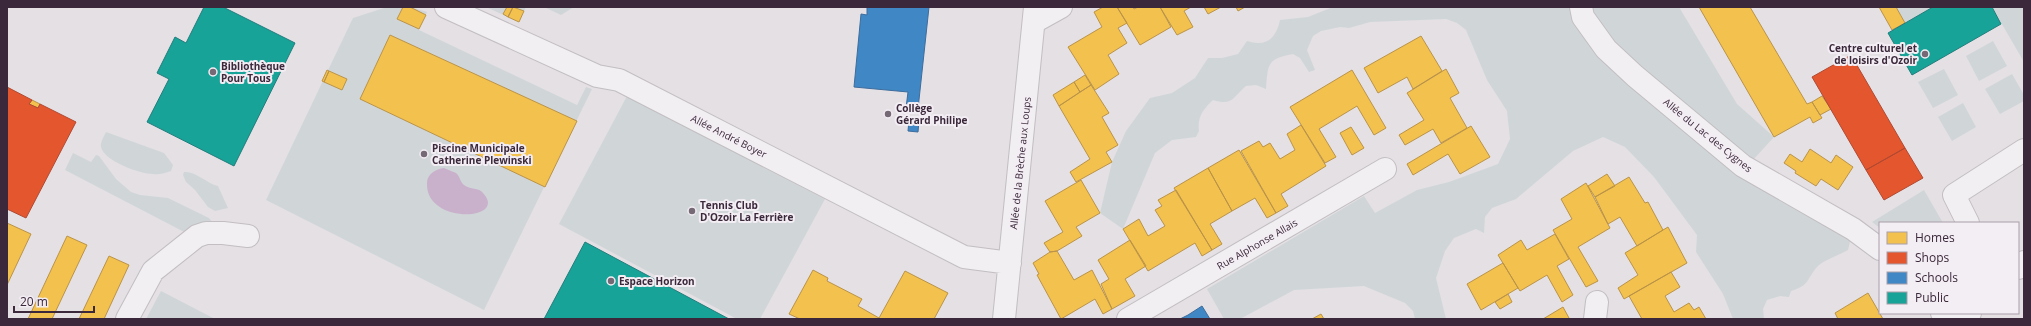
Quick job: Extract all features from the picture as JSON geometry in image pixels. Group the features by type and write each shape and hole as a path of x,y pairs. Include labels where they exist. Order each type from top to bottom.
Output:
{"street":[{"name":"Allée André Boyer","path":"446,7 597,76 619,80 964,257 1010,263"},
{"path":"1035,15 1061,7"},
{"name":"Allée du Lac des Cygnes","path":"1581,7 1583,17 1606,49 1635,76 1743,166 1853,229 1879,249"},
{"name":"Allée de la Brèche aux Loups","path":"1004,319 1035,15"},
{"path":"1968,222 1954,195 2024,150"},
{"name":"Rue Alphonse Allais","path":"1128,319 1385,169"},
{"path":"127,319 153,271 197,236 206,233 223,233 248,236"},
{"path":"1946,314 1962,318"}],"shaded area":[{"name":"Piscine Municipale Catherine Plewinski","path":"387,7 411,7 427,12 419,30 577,105 586,87 592,89 484,310 266,200 353,18"},
{"path":"486,7 526,7 519,22"},
{"path":"544,7 574,7 561,15"},
{"path":"1333,7 1679,7 1737,104 1774,137 1753,160 1853,229 1848,250 1820,264 1807,282 1802,287 1791,291 1789,297 1780,296 1767,300 1763,309 1764,319 1733,319 1723,294 1696,252 1697,235 1654,177 1625,147 1603,137 1573,151 1516,199 1492,208 1485,217 1484,233 1476,229 1454,238 1445,251 1436,278 1446,319 1415,319 1413,311 1405,303 1364,286 1294,290 1240,319 1224,319 1207,289 1364,196 1375,213 1417,190 1449,182 1498,164 1510,139 1507,111 1487,80 1466,30 1457,23 1446,19 1370,22 1349,28 1340,27 1321,31 1313,36 1307,50 1315,70 1309,72 1300,58 1293,54 1278,58 1270,64 1268,69 1266,89 1256,85 1246,86 1232,100 1220,102 1213,100 1206,107 1200,118 1199,131 1196,137 1172,140 1155,153 1123,229 1100,213 1112,162 1126,131 1150,98 1172,93 1195,78 1208,58 1222,58 1238,54 1247,41 1260,43 1269,40 1276,32 1280,20 1308,17"},
{"path":"1896,7 1933,7 1905,23"},
{"path":"1992,7 2024,7 2024,62"},
{"path":"1993,41 2007,66 1979,81 1966,56"},
{"path":"1944,69 1958,95 1933,108 1918,82"},
{"path":"2012,74 2024,95 2024,101 2000,114 1985,89"},
{"name":"Tennis Club D'Ozoir La Ferrière","path":"627,96 825,199 760,319 737,319 559,224"},
{"path":"1963,103 1976,127 1952,141 1938,117"},
{"path":"106,132 164,153 173,165 171,171 160,174 140,172 115,162 104,152 101,147"},
{"path":"73,153 91,162 96,155 99,156 116,179 131,192 140,195 168,198 209,218 212,222 190,235 65,170"},
{"path":"444,168 456,173 466,187 477,189 483,193 488,202 485,209 476,213 464,214 451,212 439,206 430,197 427,180 432,172"},
{"path":"184,172 193,173 218,186 228,208 215,211 208,207 195,190 186,182 183,175"},
{"path":"1924,190 1942,222 1879,222 1879,227 1872,222"},
{"path":"161,291 215,319 146,319"}],"building: Homes":[{"path":"403,7 410,7 426,15 419,29 397,19"},
{"path":"507,7 513,7 508,17 503,14"},
{"path":"513,7 524,11 519,22 508,17"},
{"path":"1103,7 1117,7 1127,23 1118,28 1127,43 1108,55 1119,74 1095,90 1068,47 1102,27 1094,12"},
{"path":"1117,7 1133,7 1134,9 1138,7 1160,7 1171,27 1140,45"},
{"path":"1160,7 1191,7 1184,11 1193,27 1177,35"},
{"path":"1204,7 1221,7 1208,14"},
{"path":"1236,7 1245,7 1238,11"},
{"path":"1699,7 1750,7 1807,104 1812,102 1822,118 1813,123 1810,117 1774,137"},
{"path":"1879,7 1896,7 1905,23 1892,30"},
{"path":"390,35 577,121 545,187 360,99"},
{"path":"1421,36 1442,71 1413,89 1407,77 1378,93 1364,68"},
{"path":"1446,69 1459,93 1450,98 1467,128 1441,143 1433,129 1405,145 1399,135 1424,120 1407,93"},
{"path":"327,70 329,71 324,82 322,81"},
{"path":"1352,70 1386,128 1374,135 1357,106 1319,129 1336,157 1325,163 1290,107"},
{"path":"329,71 347,79 342,90 324,82"},
{"path":"1085,75 1091,85 1080,92 1074,82"},
{"path":"1074,82 1080,92 1059,106 1053,95"},
{"path":"1091,85 1109,113 1102,117 1118,145 1106,152 1112,162 1076,182 1070,172 1090,159 1059,106"},
{"path":"1822,96 1831,109 1820,115 1812,102"},
{"path":"32,100 40,104 38,108 29,104"},
{"path":"1301,125 1326,166 1281,194 1288,206 1276,213 1241,151 1259,141 1263,147 1270,143 1280,159 1295,150 1287,134"},
{"path":"1471,126 1490,157 1460,174 1448,154 1413,175 1407,164"},
{"path":"1351,127 1364,148 1352,155 1340,133"},
{"path":"1810,149 1831,163 1836,155 1853,167 1838,190 1821,179 1816,186 1795,173 1796,171 1784,163 1790,154 1802,162"},
{"path":"1239,150 1276,213 1267,218 1255,198 1232,211 1208,168"},
{"path":"1208,168 1232,211 1210,224 1222,244 1212,250 1174,188"},
{"path":"1607,174 1615,186 1595,197 1588,186"},
{"path":"1629,177 1645,203 1648,202 1663,230 1637,246 1620,217 1608,224 1595,197"},
{"path":"1081,180 1100,213 1076,227 1082,236 1057,251 1050,252 1044,243 1063,232 1045,201"},
{"path":"1586,183 1610,228 1578,247 1598,281 1586,287 1553,230 1572,219 1561,199"},
{"path":"1176,190 1212,250 1202,256 1195,243 1148,271 1123,229 1139,219 1148,236 1165,226 1155,210 1162,206 1158,200"},
{"path":"7,223 31,234 7,285"},
{"path":"1668,227 1687,263 1624,299 1618,288 1638,275 1625,253"},
{"path":"1555,234 1569,259 1557,266 1573,295 1562,302 1547,275 1520,291 1498,255 1521,240 1527,250"},
{"path":"67,236 87,245 52,319 28,319"},
{"path":"1130,240 1146,266 1125,279 1135,296 1112,309 1101,284 1109,279 1098,260"},
{"path":"1057,251 1074,280 1092,270 1112,309 1103,314 1095,299 1061,319 1037,275 1039,274 1033,263 1050,252"},
{"path":"109,256 129,265 104,319 79,319"},
{"path":"1503,263 1518,288 1481,310 1467,284"},
{"path":"813,270 828,278 827,281 862,299 858,306 879,318 905,271 948,293 934,319 800,319 789,314"},
{"path":"1671,272 1680,287 1665,296 1674,312 1689,303 1694,310 1699,307 1706,319 1642,319 1629,296"},
{"path":"1868,293 1883,319 1838,319 1835,313"},
{"path":"1508,294 1512,302 1500,309 1495,302"},
{"path":"1563,307 1569,318 1543,319"},
{"path":"1321,314 1324,319 1312,319"}],"building: Shops":[{"path":"1851,55 1905,148 1866,170 1812,77"},
{"path":"7,87 32,100 29,104 38,108 40,104 76,122 26,218 7,209"},
{"path":"1905,148 1923,178 1884,200 1866,170"}],"building: Schools":[{"path":"867,7 929,7 918,109 906,108 908,92 854,87 861,14 867,15"},
{"path":"909,120 919,121 918,132 908,131"},
{"path":"1202,306 1210,319 1180,319 1188,315"}],"building: Public":[{"path":"204,7 223,7 295,43 234,166 147,122 169,79 157,73 175,37 186,43"},
{"name":"Centre culturel et de loisirs d'Ozoir","path":"1933,7 1992,7 2001,24 1912,75 1888,33"},
{"name":"Espace Horizon","path":"585,242 729,319 544,319"}],"place":[{"name":"Centre culturel et de loisirs d'Ozoir","path":"1925,54"},
{"name":"Bibliothèque Pour Tous","path":"213,72"},
{"name":"Collège Gérard Philipe","path":"888,114"},
{"name":"Piscine Municipale Catherine Plewinski","path":"424,154"},
{"name":"Tennis Club D'Ozoir La Ferrière","path":"692,211"},
{"name":"Espace Horizon","path":"611,281"}]}
